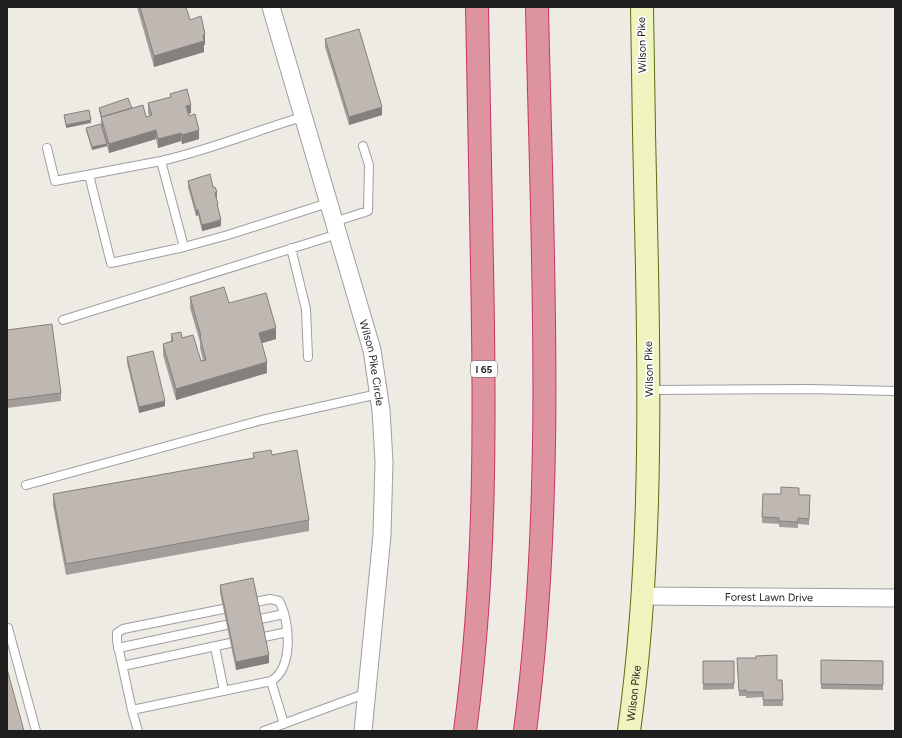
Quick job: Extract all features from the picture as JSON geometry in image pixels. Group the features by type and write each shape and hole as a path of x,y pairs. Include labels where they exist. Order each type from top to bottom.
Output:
{"highway":[{"name":"I 65","path":"465,731 479,592 484,481 484,383 477,7"},
{"path":"526,731 538,609 544,467 544,354 537,7"}],"main road":[{"name":"Wilson Pike","path":"629,731 640,647 647,517 649,390 642,7"}],"street":[{"name":"Wilson Pike Circle","path":"271,7 302,117 372,350 378,394 383,436 384,504 382,542 363,731"},
{"name":"Forest Lawn Drive","path":"643,596 895,598"}],"lane":[{"path":"47,148 55,181 186,156 265,128 302,117"},
{"path":"63,320 292,248 336,228 368,211 369,165 363,146"},
{"path":"161,161 184,247"},
{"path":"89,175 110,263 184,247 228,235 328,203"},
{"path":"292,248 306,309 308,357"},
{"path":"649,390 810,389 895,391"},
{"path":"26,485 262,420 378,394"},
{"path":"132,710 272,681 279,675 286,658 288,648 284,614 279,601 275,599 270,598 256,602"},
{"path":"138,731 118,648 116,636 117,632 223,609"},
{"path":"260,619 284,614"},
{"path":"118,648 226,626"},
{"path":"7,628 36,731"},
{"path":"264,637 287,632"},
{"path":"123,666 230,644"},
{"path":"215,647 224,691"},
{"path":"272,681 284,724"},
{"path":"264,731 367,694"}],"building":[{"path":"140,7 186,7 190,20 201,16 205,34 203,35 204,41 154,56"},
{"path":"359,29 382,107 349,117 325,39"},
{"path":"187,89 191,105 186,106 189,116 195,114 199,130 182,135 181,133 158,139 156,130 109,144 101,117 143,105 146,117 152,115 148,103 171,97 170,94"},
{"path":"128,98 132,108 102,117 99,108"},
{"path":"89,110 91,120 66,125 64,115"},
{"path":"101,124 107,144 92,147 86,128"},
{"path":"210,174 213,187 215,187 217,192 215,193 221,220 202,225 188,181"},
{"path":"224,287 229,303 266,293 276,328 259,333 267,362 176,389 163,344 173,341 171,334 181,332 182,338 193,335 201,361 206,360 190,297"},
{"path":"52,324 61,393 7,400 7,330"},
{"path":"153,351 165,401 139,407 127,357"},
{"path":"271,450 272,455 297,450 309,520 66,564 53,494 254,458 253,453"},
{"path":"781,487 799,488 799,495 810,495 809,519 798,518 798,522 779,521 779,518 762,517 763,494 781,494"},
{"path":"253,578 269,655 236,662 220,585"},
{"path":"777,655 777,680 782,680 783,700 763,700 763,692 746,692 746,690 739,691 737,658 756,658 756,656"},
{"path":"821,660 883,661 883,685 821,684"},
{"path":"703,661 734,661 734,684 703,684"},
{"path":"7,669 24,731 7,731"}]}
